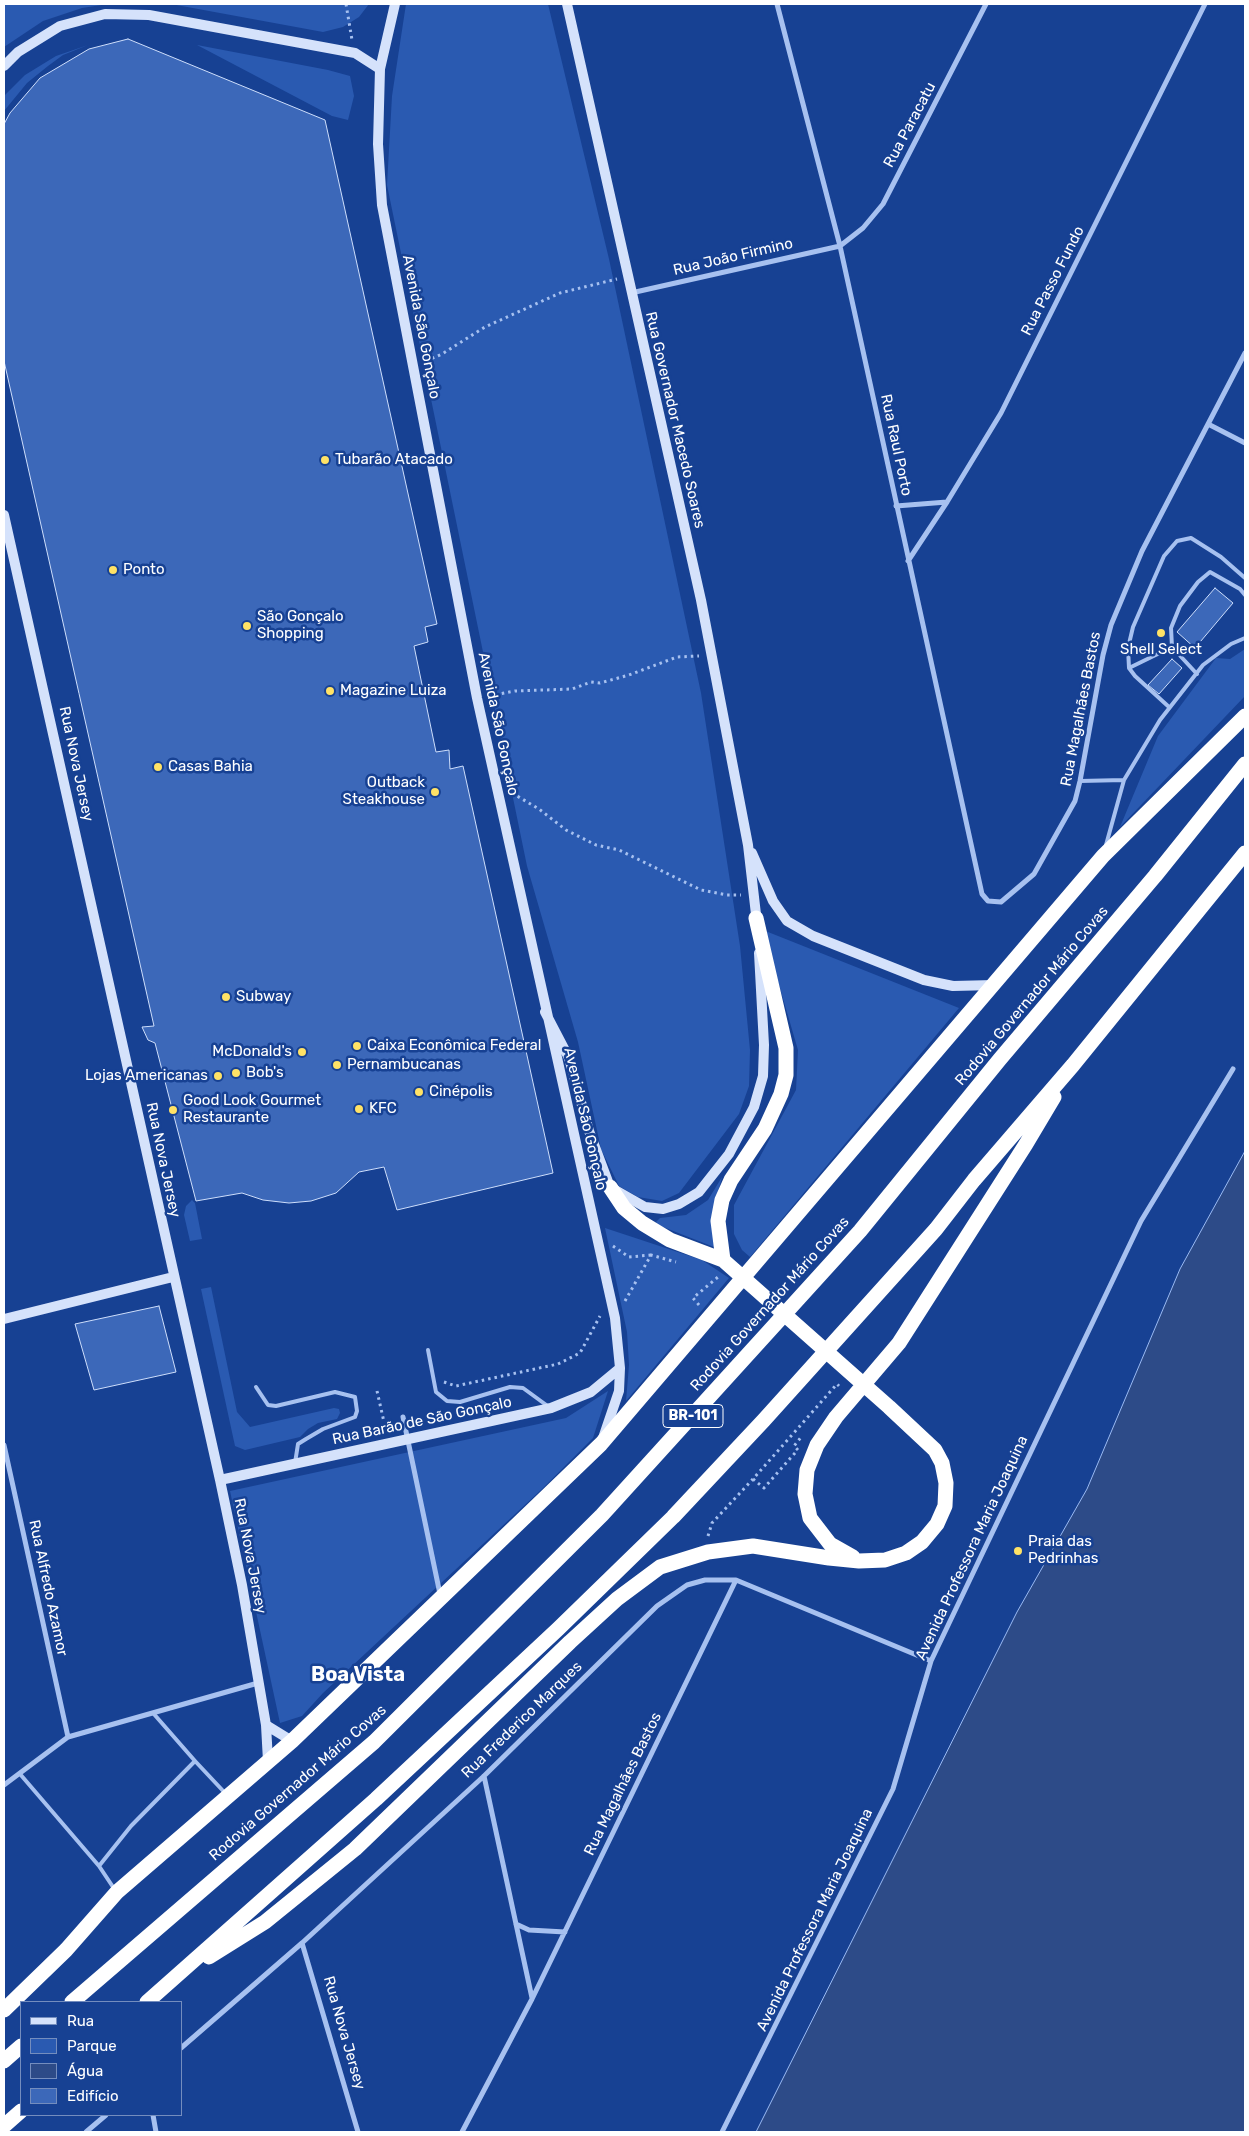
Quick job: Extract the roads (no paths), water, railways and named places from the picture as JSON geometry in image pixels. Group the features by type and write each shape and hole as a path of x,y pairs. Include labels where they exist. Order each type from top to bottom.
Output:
{"highway":[{"path":"4,2010 66,1950 117,1892 292,1741 601,1444 1103,856 1245,716"},
{"name":"Rodovia Governador Mário Covas","path":"73,2001 374,1742 602,1515 860,1231 1000,1059 1155,876 1245,764"},
{"path":"148,2001 405,1772 558,1630 673,1517 764,1420 936,1230 974,1180 1073,1065 1245,854"},
{"path":"723,1270 718,1221 722,1200 732,1180 765,1129 781,1094 786,1075 786,1048 756,918"},
{"path":"859,1561 830,1544 810,1518 805,1494 807,1470 817,1445 836,1417 899,1343 1026,1144 1073,1065"},
{"path":"170,1982 265,1922 355,1849 617,1599 660,1567 708,1552 754,1546 859,1561 885,1560 906,1553 922,1542 937,1524 945,1506 946,1484 942,1464 934,1450 889,1407 723,1270 642,1223 624,1208 610,1187"},
{"path":"4,2061 20,2047"},
{"path":"4,2126 20,2112"}],"main road":[{"name":"Avenida São Gonçalo","path":"395,4 380,69 378,144 382,205 477,698 545,1012 615,1318 620,1368 619,1391 601,1444"},
{"name":"Rua Governador Macedo Soares","path":"568,4 700,600 748,845 756,918 764,1045 763,1076 754,1107 730,1154 699,1192 679,1204 664,1208 645,1207 610,1187"},
{"path":"4,66 18,52 60,26 105,14 149,15 355,54 380,69"},
{"name":"Rua Nova Jersey","path":"4,515 32,633 173,1277 220,1480 259,1683 266,1725 268,1761"},
{"name":"Rua Governador Macedo Soares","path":"748,845 773,901 787,921 813,936 924,980 953,986 994,985"},
{"path":"545,1012 569,1058 589,1131 610,1187"},
{"path":"4,1319 173,1277"},
{"name":"Rua Barão de São Gonçalo","path":"220,1480 551,1408 591,1392 620,1368"},
{"path":"266,1725 292,1741"}],"street":[{"name":"Rua Raul Porto","path":"777,4 840,246 982,894"},
{"name":"Rua Paracatu","path":"840,246 863,228 883,204 986,4"},
{"name":"Rua Passo Fundo","path":"908,561 947,502 1001,412 1205,4"},
{"name":"Rua João Firmino","path":"631,293 840,246"},
{"name":"Rua Magalhães Bastos","path":"982,894 988,901 1001,902 1034,874 1074,801 1080,781 1103,655 1111,625 1142,551 1245,353"},
{"path":"1208,424 1245,444"},
{"path":"896,506 947,502"},
{"name":"Avenida Professora Maria Joaquina","path":"722,2132 893,1789 931,1661 1141,1221 1233,1069"},
{"path":"403,1418 441,1597"},
{"name":"Rua Alfredo Azamor","path":"4,1445 68,1738"},
{"name":"Rua Frederico Marques","path":"182,2047 302,1943 484,1776 672,1594 687,1585 705,1580 736,1580 931,1661"},
{"name":"Rua Magalhães Bastos","path":"462,2132 532,1999 736,1580"},
{"path":"4,1786 68,1738 259,1683"},
{"path":"484,1776 532,1999"},
{"path":"516,1924 529,1930 565,1932"},
{"name":"Rua Nova Jersey","path":"302,1943 358,2132"},
{"path":"86,2132 105,2116"},
{"path":"153,2116 156,2132"}],"lane":[{"path":"1169,707 1135,676 1129,668 1128,648 1134,627 1164,556 1177,541 1191,538 1221,557 1245,578"},
{"path":"1197,674 1172,647 1171,628 1180,606 1198,582 1210,572 1240,588 1245,596"},
{"path":"1103,856 1124,780 1169,707 1203,665 1231,644 1245,638"},
{"path":"1129,668 1172,647"},
{"path":"1080,781 1124,780"},
{"path":"428,1350 436,1392 447,1401 460,1402 510,1387 523,1388 551,1408"},
{"path":"256,1387 268,1405 276,1406 335,1392 355,1397 357,1411 355,1417 323,1429 298,1444 295,1464"},
{"path":"153,1713 228,1796"},
{"path":"98,1866 131,1826 195,1761"},
{"path":"20,1774 98,1866 117,1892"}],"water":[{"path":"1245,1151 1245,2132 756,2132 1017,1612 1087,1489 1180,1269"}],"place":[{"name":"Tubarão Atacado","path":"325,460"},
{"name":"Ponto","path":"113,570"},
{"name":"São Gonçalo Shopping","path":"247,626"},
{"name":"Shell Select","path":"1161,633"},
{"name":"Magazine Luiza","path":"330,691"},
{"name":"Casas Bahia","path":"158,767"},
{"name":"Outback Steakhouse","path":"435,792"},
{"name":"Subway","path":"226,997"},
{"name":"Caixa Econômica Federal","path":"357,1046"},
{"name":"McDonald's","path":"302,1052"},
{"name":"Pernambucanas","path":"337,1065"},
{"name":"Bob's","path":"236,1073"},
{"name":"Lojas Americanas","path":"218,1076"},
{"name":"Cinépolis","path":"419,1092"},
{"name":"KFC","path":"359,1109"},
{"name":"Good Look Gourmet Restaurante","path":"173,1110"},
{"name":"Praia das Pedrinhas","path":"1018,1551"}],"district":[{"name":"Boa Vista","path":"358,1675"}]}
